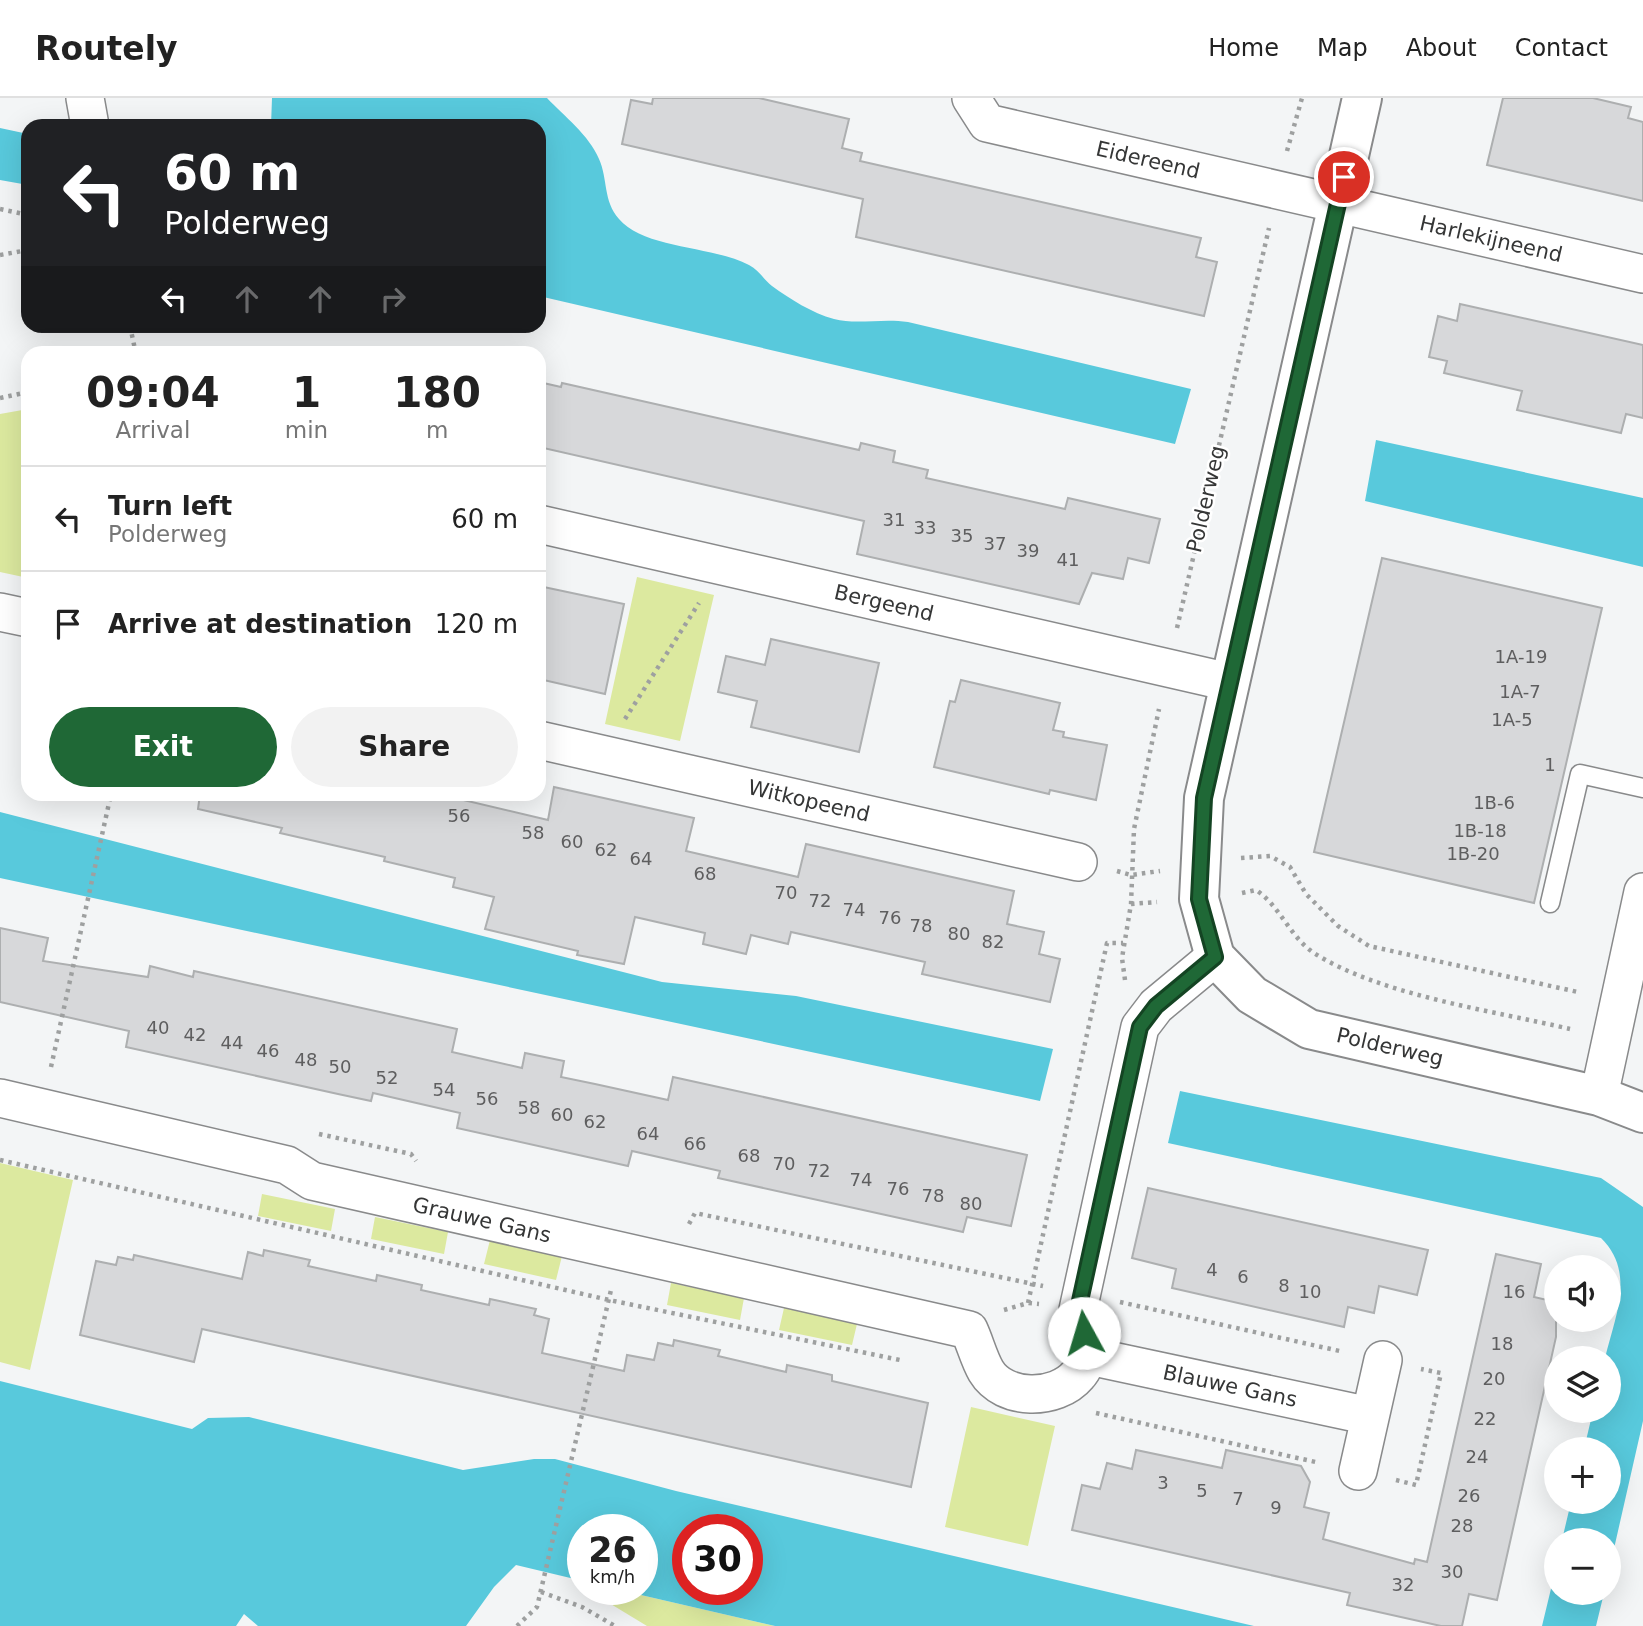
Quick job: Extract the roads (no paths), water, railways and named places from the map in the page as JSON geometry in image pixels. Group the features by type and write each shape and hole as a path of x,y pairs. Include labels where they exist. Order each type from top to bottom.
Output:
{"street":[{"path":"85,98 89,119"},
{"name":"Eidereend","path":"971,98 987,123 1338,204"},
{"name":"Polderweg","path":"1362,98 1204,798 1199,883 1215,957 1252,995 1309,1029 1599,1096 1643,1113"},
{"name":"Harlekijneend","path":"1338,204 1643,274"},
{"name":"Bergeend","path":"546,526 1229,682"},
{"path":"0,612 21,616"},
{"name":"Witkopeend","path":"546,742 1078,862"},
{"path":"1599,1096 1643,892"},
{"path":"1089,1356 1078,1310 1140,1027 1156,1006 1215,957"},
{"name":"Grauwe Gans","path":"0,1098 287,1165 312,1181 969,1330 987,1372 1003,1388 1034,1396 1058,1388 1078,1376 1089,1356"},
{"name":"Blauwe Gans","path":"1089,1356 1370,1416"},
{"path":"1358,1472 1382,1360"}],"lane":[{"path":"1550,903 1580,774 1643,788"}],"water":[{"path":"272,98 547,98 595,150 602,167 610,205 630,229 662,242 717,254 749,265 786,296 834,319 908,322 1191,389 1175,444 546,298 546,119 271,119"},
{"path":"0,128 21,132 21,184 0,180"},
{"path":"1376,440 1643,498 1643,567 1365,501"},
{"path":"0,812 662,982 796,996 1053,1049 1040,1101 0,878"},
{"path":"1180,1091 1601,1178 1643,1207 1643,1421 1619,1528 1565,1528 1568,1514 1621,1514 1621,1437 1587,1437 1590,1423 1621,1423 1621,1346 1608,1346 1612,1332 1621,1332 1621,1255 1614,1255 1601,1238 1168,1143"},
{"path":"0,1381 192,1429 208,1418 249,1417 463,1470 534,1459 555,1459 676,1491 1254,1626 775,1626 684,1605 763,1605 763,1514 672,1514 672,1602 658,1599 658,1514 567,1514 567,1577 516,1565 494,1587 466,1626 258,1626 244,1614 236,1626 0,1626"},
{"path":"1547,1605 1601,1605 1596,1626 1542,1626"}]}
